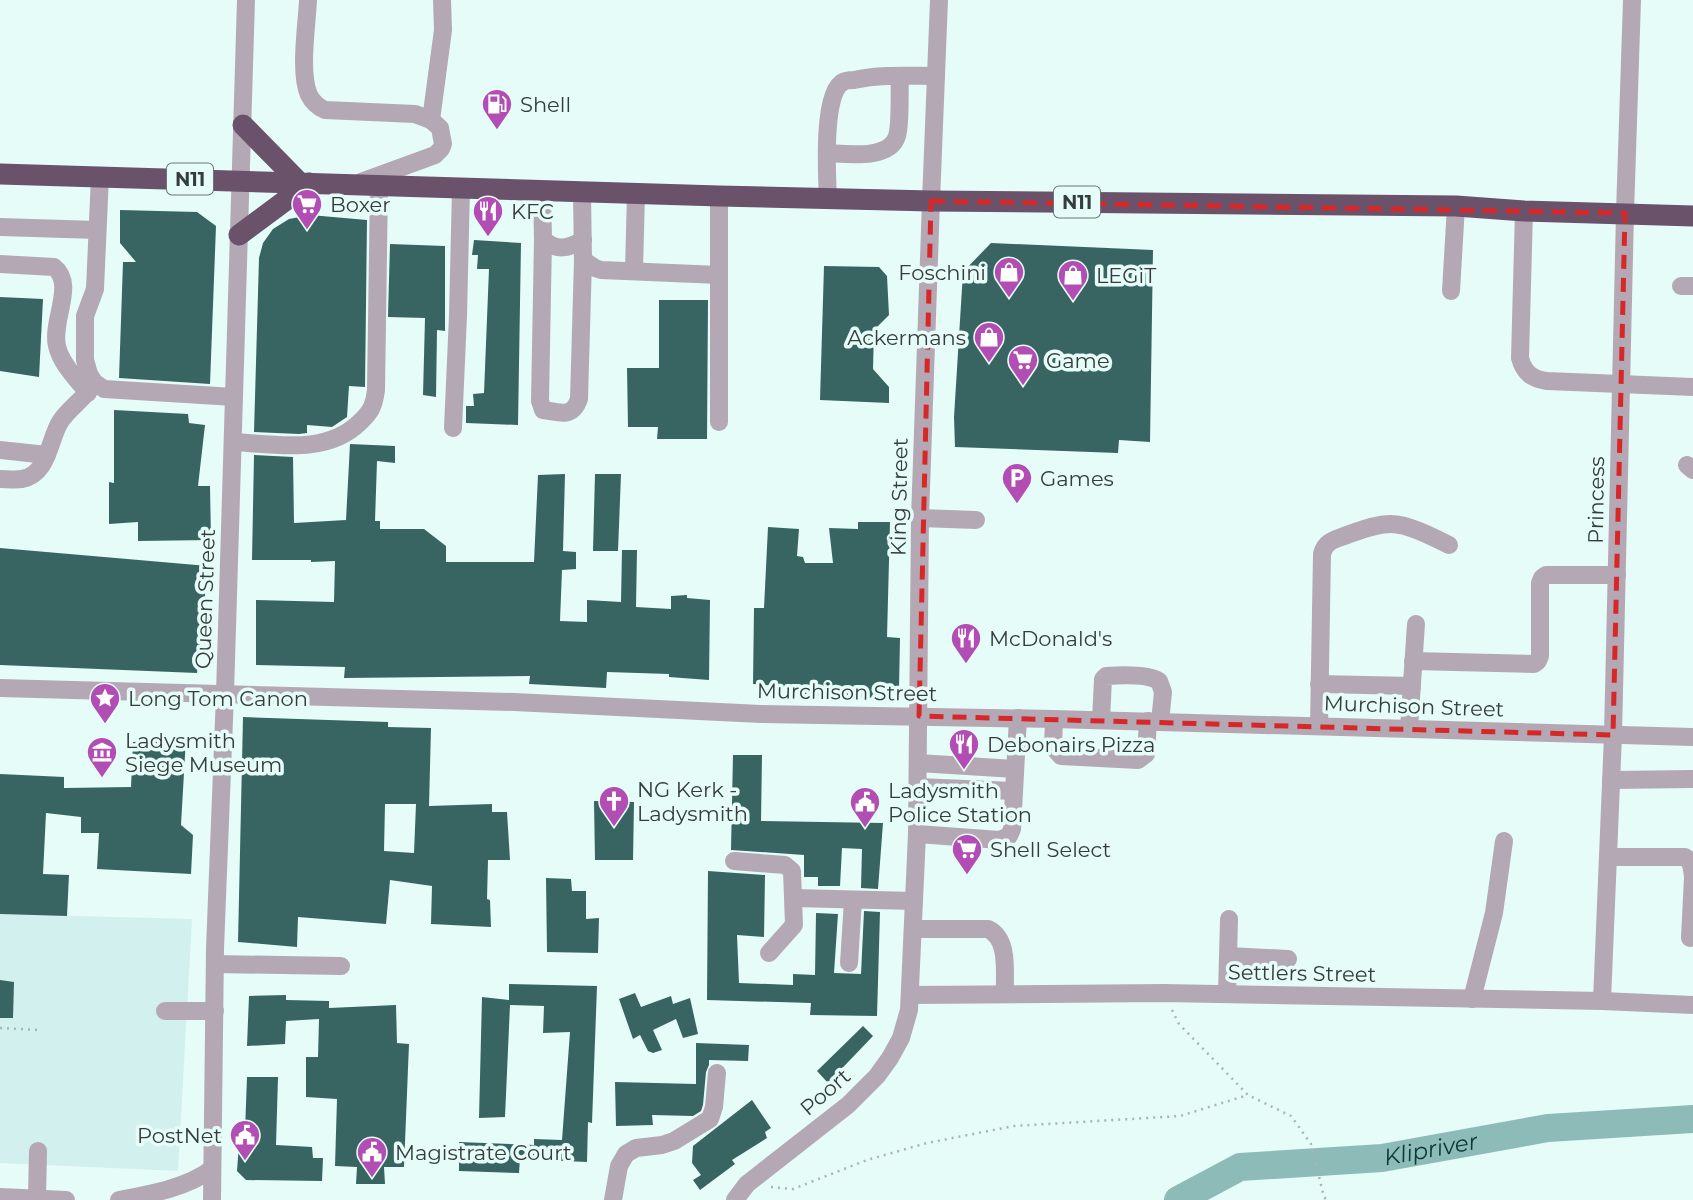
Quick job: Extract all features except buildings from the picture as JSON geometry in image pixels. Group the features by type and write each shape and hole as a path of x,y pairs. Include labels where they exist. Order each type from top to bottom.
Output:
{"highway":[{"path":"239,235 304,183 243,125"},
{"name":"N11","path":"0,174 828,199 1456,206 1524,211 1693,216"}],"street":[{"name":"Queen Street","path":"212,1200 215,964 246,0"},
{"path":"308,0 305,81 316,106 325,110 415,114 431,120 440,128 443,144 435,155 354,184"},
{"path":"431,120 443,30 442,0"},
{"name":"King Street","path":"910,995 918,787 920,518 939,0"},
{"name":"Princess","path":"1602,1001 1613,735 1632,0"},
{"path":"828,199 828,113 836,89 843,82 874,76 936,76"},
{"path":"827,153 858,155 882,151 894,143 898,134 900,76"},
{"path":"91,388 85,360 85,316 95,289 100,176"},
{"path":"233,442 317,444 353,429 374,405 379,185"},
{"path":"453,428 461,188"},
{"path":"542,191 540,401 543,410 567,414 577,406 579,399 582,192"},
{"path":"634,270 636,193"},
{"path":"719,196 719,422"},
{"path":"1451,291 1456,206"},
{"path":"1524,211 1520,358 1522,367 1529,375 1538,380 1693,387"},
{"path":"0,227 97,230"},
{"path":"543,239 555,248 572,246 583,240"},
{"path":"583,260 601,270 719,275"},
{"path":"0,264 54,267 60,271 64,290 55,328 57,348 64,362 91,388 234,397"},
{"path":"0,479 24,479 35,473 47,455 61,420 91,388"},
{"path":"0,450 47,455"},
{"path":"920,518 976,520"},
{"path":"1319,726 1322,554 1325,546 1338,538 1373,526 1391,524 1448,545"},
{"path":"1413,661 1534,664 1541,656 1542,578 1546,575 1617,575"},
{"path":"1409,728 1416,624"},
{"path":"1054,719 1054,747 1061,757 1138,760 1146,754 1163,692 1159,681 1153,677 1108,676 1103,680 1101,720"},
{"path":"1318,684 1412,686"},
{"name":"Murchison Street","path":"0,688 500,702 761,714 1101,720 1693,737"},
{"path":"916,834 1007,838 1012,829 1018,718"},
{"path":"918,763 1015,769"},
{"path":"1611,780 1693,779"},
{"path":"918,787 1014,791"},
{"path":"1472,999 1494,913 1504,841"},
{"path":"1608,857 1685,857 1689,860 1693,877 1690,938"},
{"path":"734,861 788,866 792,871 794,925 769,953"},
{"path":"794,898 914,901"},
{"path":"849,963 853,900"},
{"path":"1227,994 1229,919"},
{"path":"913,929 988,929 996,933 1003,945 1005,994"},
{"path":"1228,956 1288,959"},
{"path":"215,964 341,966"},
{"name":"Settlers Street","path":"910,995 1164,993 1693,1005"},
{"name":"Poort","path":"735,1200 747,1184 848,1105 877,1076 901,1038 910,995"},
{"path":"165,1011 215,1011"},
{"path":"613,1200 619,1166 626,1154 636,1148 674,1141 709,1120 714,1107 717,1073"},
{"path":"37,1198 38,1151"},
{"path":"120,1200 187,1183 212,1169"},
{"path":"0,1197 66,1200"}],"path":[{"path":"1164,993 1179,1024 1248,1095 1291,1116 1311,1144 1326,1200"},
{"path":"0,1028 39,1030"},
{"path":"747,1184 793,1189 867,1160 927,1143 1014,1126 1180,1116 1248,1095"}],"highlighted area":[{"path":"931,201 1625,213 1613,735 919,716"}],"shaded area":[{"path":"0,914 192,919 178,1171 0,1163"}],"waterway":[{"name":"Klipriver","path":"1178,1200 1240,1167 1382,1158 1548,1128 1693,1119"}],"place":[{"name":"Shell","path":"497,131"},
{"name":"Boxer","path":"307,231"},
{"name":"KFC","path":"488,238"},
{"name":"Foschini","path":"1009,299"},
{"name":"LEGiT","path":"1073,302"},
{"name":"Ackermans","path":"989,364"},
{"name":"Game","path":"1023,387"},
{"name":"Games","path":"1017,505"},
{"name":"McDonald's","path":"966,665"},
{"name":"Long Tom Canon","path":"105,725"},
{"name":"Debonairs Pizza","path":"964,771"},
{"name":"Ladysmith Siege Museum","path":"102,779"},
{"name":"NG Kerk - Ladysmith","path":"614,828"},
{"name":"Ladysmith Police Station","path":"865,829"},
{"name":"Shell Select","path":"967,876"},
{"name":"PostNet","path":"245,1162"},
{"name":"Magistrate Court","path":"372,1179"}]}
